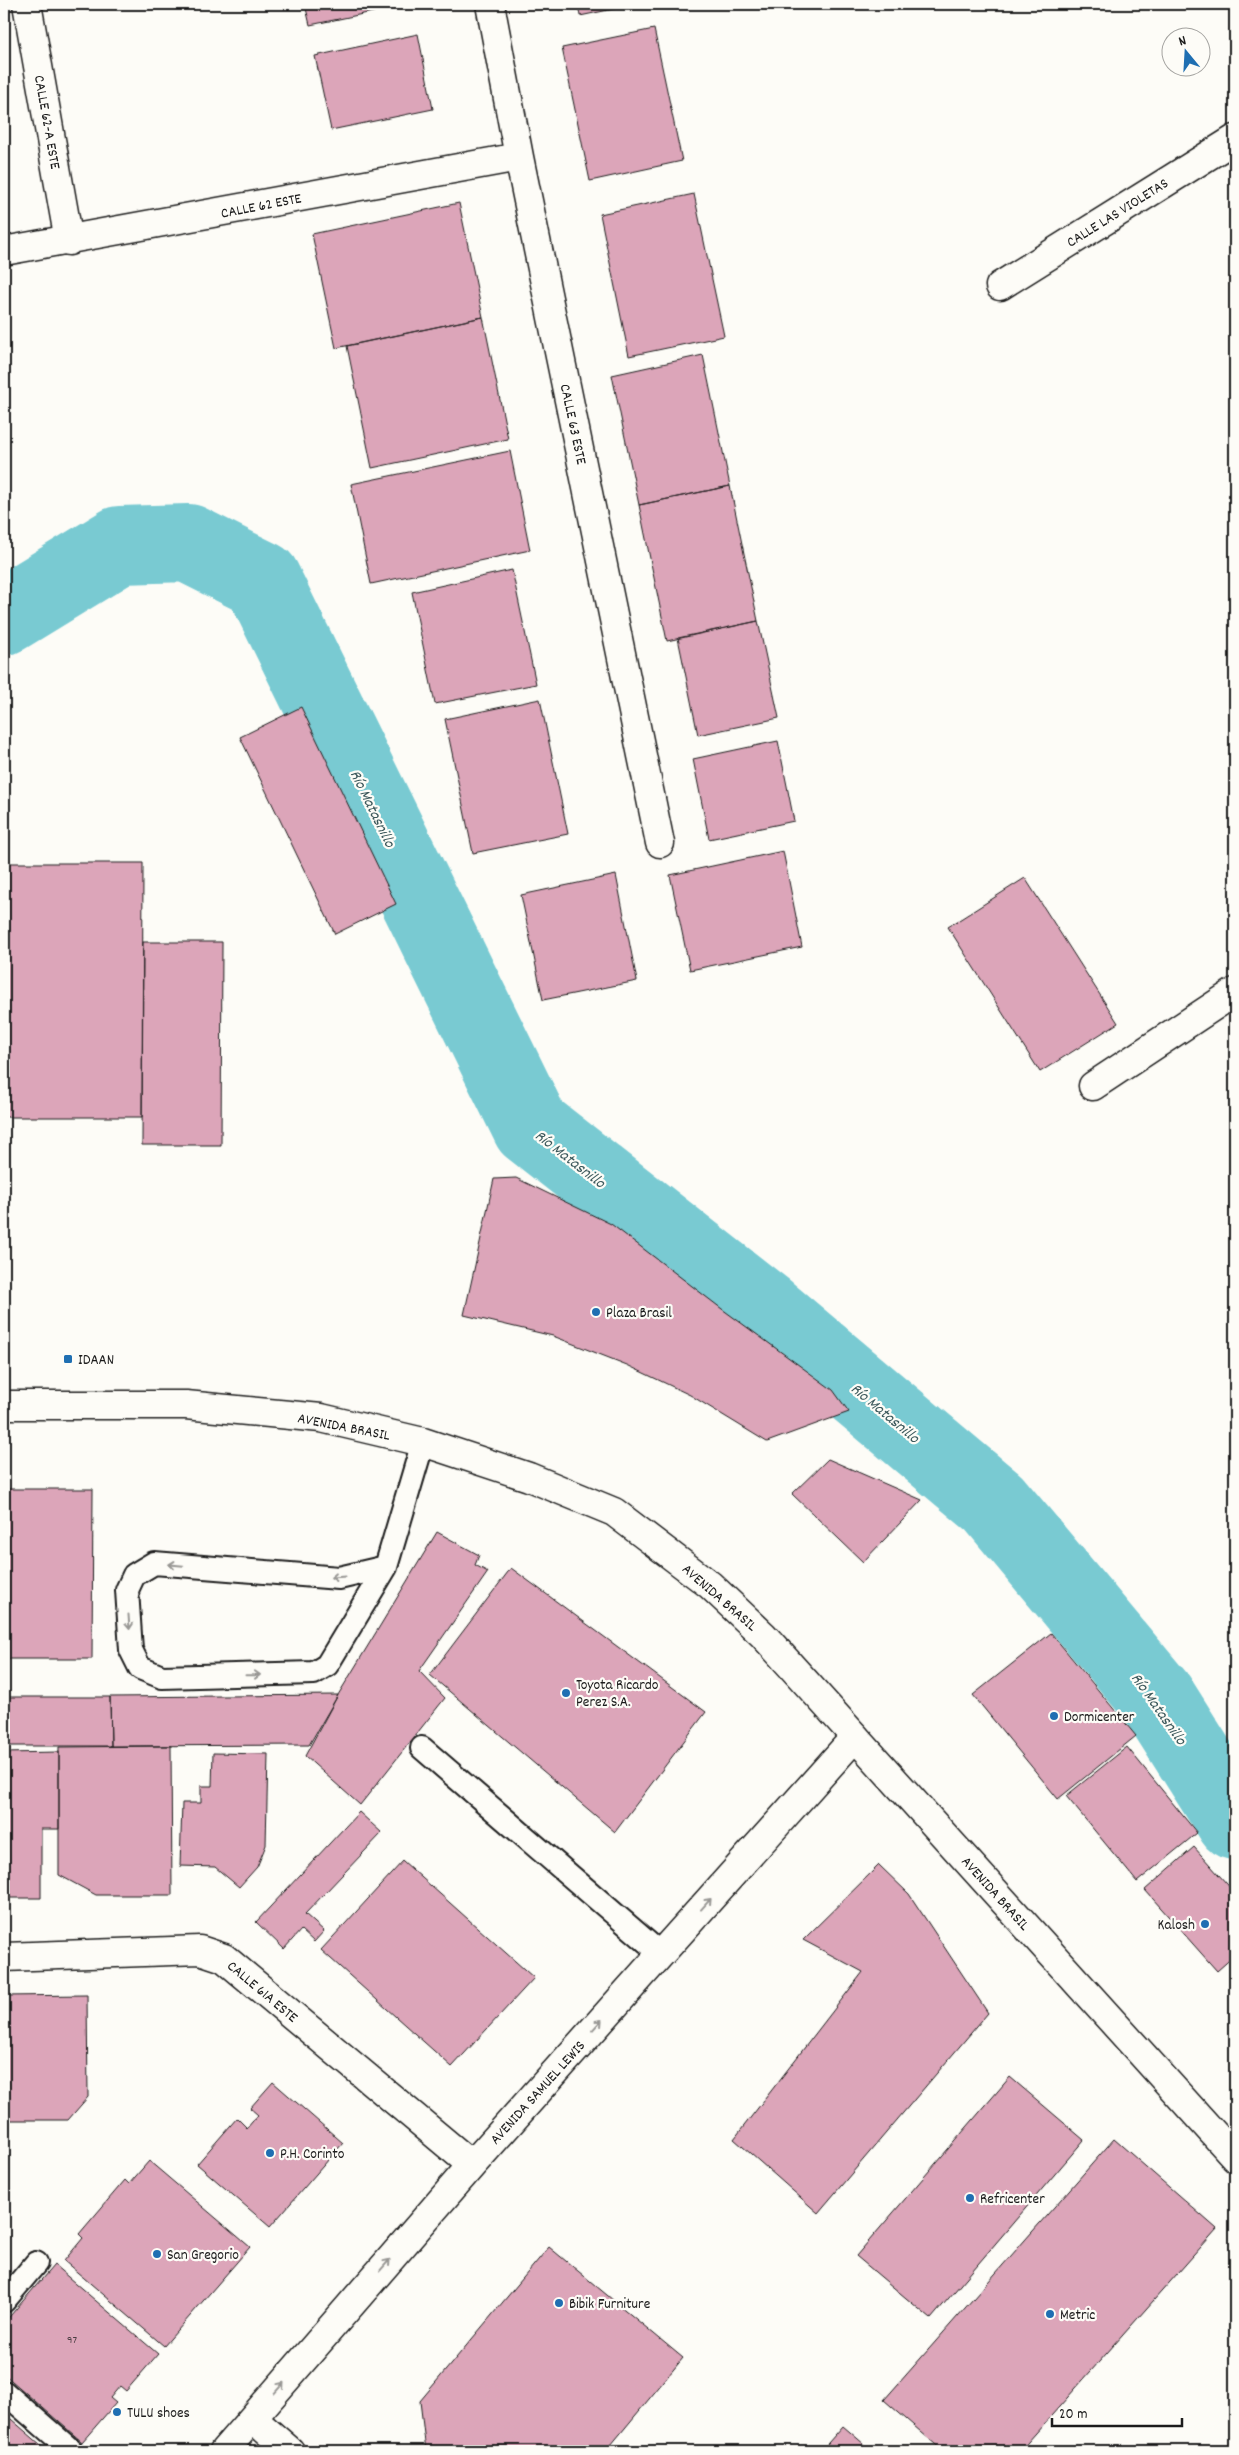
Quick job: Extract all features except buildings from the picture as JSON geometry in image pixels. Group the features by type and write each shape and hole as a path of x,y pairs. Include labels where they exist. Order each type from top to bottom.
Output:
{"street":[{"name":"CALLE 62-A ESTE","path":"27,4 69,241"},
{"name":"CALLE 63 ESTE","path":"490,4 519,157 660,843"},
{"name":"CALLE LAS VIOLETAS","path":"1000,286 1235,139"},
{"name":"CALLE 62 ESTE","path":"4,251 69,241 519,157"},
{"path":"1093,1086 1235,992"},
{"name":"AVENIDA BRASIL","path":"4,1405 186,1406 321,1418 422,1442 528,1477 614,1512 710,1585 763,1635 1235,2157"},
{"name":"AVENIDA SAMUEL LEWIS","path":"224,2451 472,2165 854,1737"},
{"name":"CALLE 61A ESTE","path":"4,1957 200,1950 224,1958 472,2165"},
{"path":"252,2419 290,2451"}],"lane":[{"path":"386,1567 339,1578 154,1564 134,1575 128,1590 131,1650 140,1668 162,1677 314,1673 327,1665 386,1567 422,1442"},
{"path":"422,1748 661,1954"},
{"path":"4,2301 36,2263"},
{"path":"4,2392 72,2451"}],"waterway":[{"name":"Río Matasnillo","path":"4,616 120,545 188,543 262,580 531,1127 767,1312 994,1503 1157,1698 1235,1821"}],"place":[{"name":"Plaza Brasil","path":"596,1312"},
{"name":"IDAAN","path":"68,1359"},
{"name":"Toyota Ricardo Perez S.A.","path":"566,1693"},
{"name":"Dormicenter","path":"1054,1716"},
{"name":"Kalosh","path":"1205,1924"},
{"name":"P.H. Corinto","path":"270,2153"},
{"name":"Refricenter","path":"970,2198"},
{"name":"San Gregorio","path":"157,2254"},
{"name":"Bibik Furniture","path":"559,2303"},
{"name":"Metric","path":"1050,2314"},
{"name":"TULU shoes","path":"117,2412"}]}
